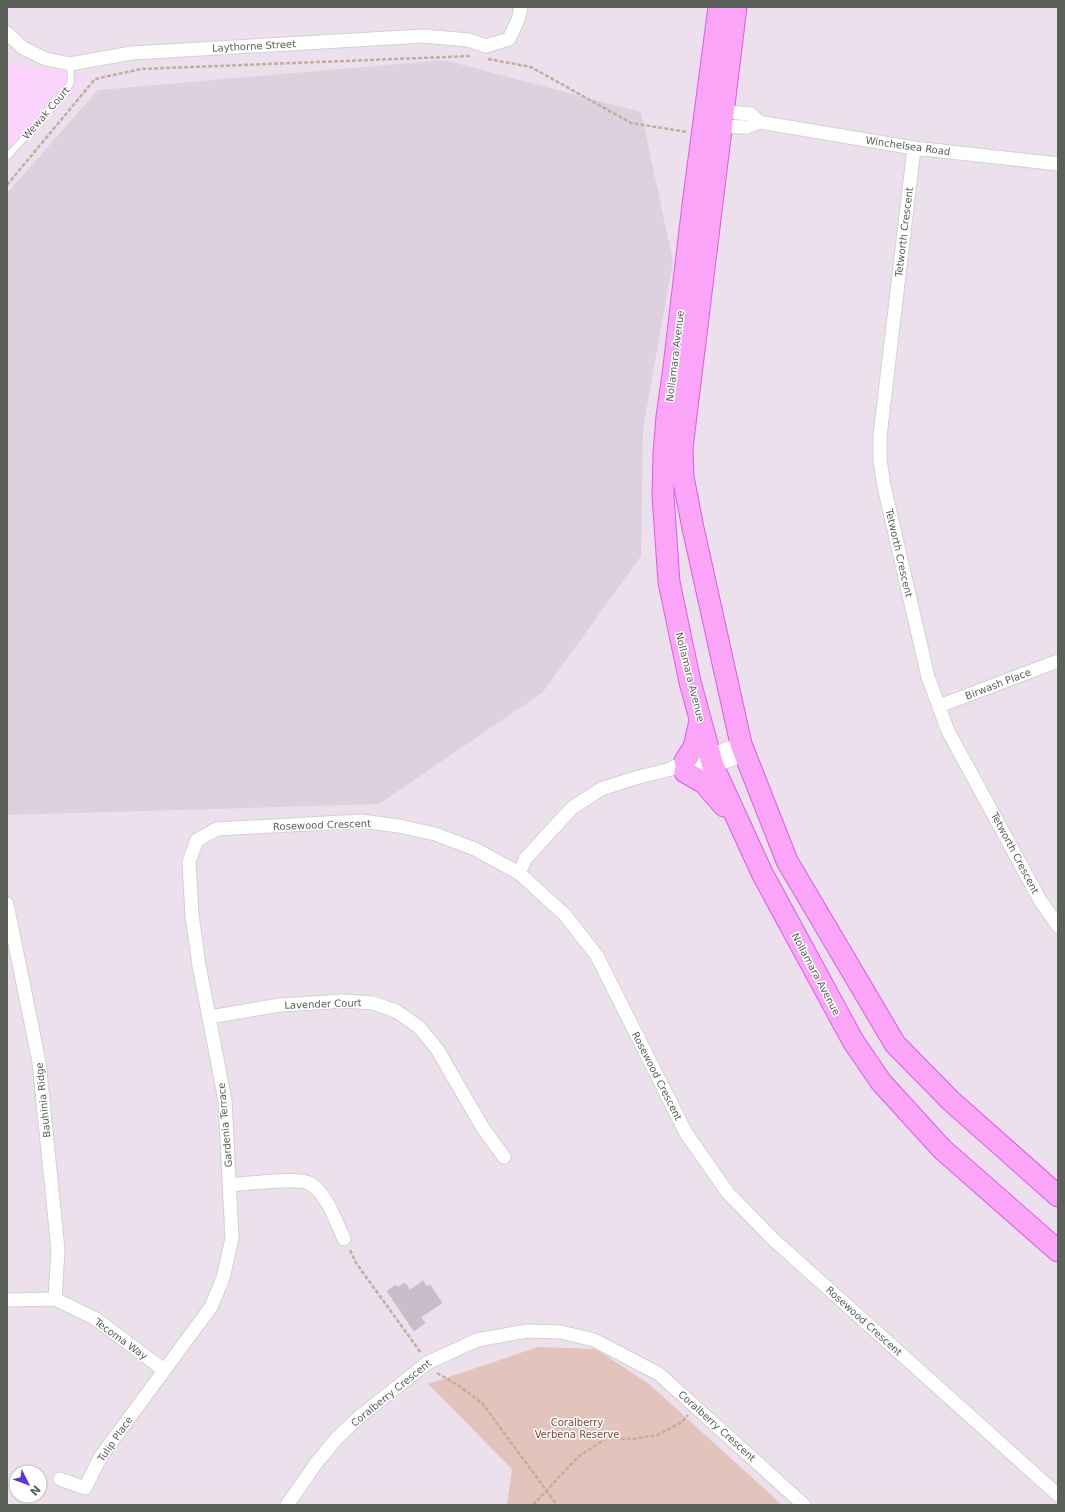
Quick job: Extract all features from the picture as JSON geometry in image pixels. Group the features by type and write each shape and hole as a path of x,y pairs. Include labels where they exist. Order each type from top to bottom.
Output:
{"main road":[{"name":"Nollamara Avenue","path":"719,7 710,121 706,248 682,448 683,477 693,528 742,749 787,862 895,1044 951,1101 1058,1196"},
{"name":"Nollamara Avenue","path":"736,7 710,121 666,424 663,496 669,582 690,682 712,760 739,823 762,873 853,1041 881,1082 942,1149 1051,1245"},
{"path":"672,596 675,576 675,536 678,533 693,528"},
{"path":"700,719 694,747 680,767 704,783 739,823"}],"street":[{"name":"Laythorne Street","path":"7,33 23,48 46,59 70,64 90,62 132,53 415,36 447,37 468,40 486,46 509,39 518,20 520,7"},
{"name":"Winchelsea Road","path":"710,121 751,114 759,122 914,148 1058,164"},
{"name":"Tetworth Crescent","path":"914,148 880,436 880,460 884,486 928,677 939,706 952,737 1040,900 1058,926"},
{"name":"Birwash Place","path":"939,706 1058,661"},
{"path":"518,872 526,858 572,808 601,789 635,778 712,760 742,749"},
{"name":"Rosewood Crescent","path":"197,840 217,829 361,821 399,826 435,834 476,849 518,872 565,915 597,956 686,1133 728,1193 774,1240 1058,1495"},
{"name":"Gardenia Terrace","path":"164,1370 211,1307 223,1278 232,1238 225,1101 199,965 192,915 189,862 197,840"},
{"name":"Bauhinia Ridge","path":"7,904 39,1062 58,1250 55,1299"},
{"name":"Lavender Court","path":"210,1017 280,1005 344,1001 373,1003 396,1011 419,1026 437,1049 483,1128 504,1157"},
{"path":"229,1185 288,1181 309,1183 323,1195 344,1239"},
{"name":"Tecoma Way","path":"7,1300 55,1299 96,1319 164,1370"},
{"name":"Coralberry Crescent","path":"287,1505 317,1462 337,1438 358,1417 427,1363 477,1340 526,1331 561,1332 594,1340 659,1374 804,1505"},
{"name":"Tulip Place","path":"60,1479 85,1488 101,1456 164,1370"}],"lane":[{"name":"Wewak Court","path":"7,157 64,94 71,82 70,64"}],"path":[{"path":"7,185 95,79 141,69 469,56 477,57"},
{"path":"484,59 531,68 631,123 710,121"},
{"path":"344,1239 356,1263 421,1353"},
{"path":"433,1371 458,1385 482,1403 557,1505"},
{"path":"533,1505 578,1457 605,1439 633,1439 658,1435 682,1422 695,1407"}],"shaded area":[{"path":"7,60 12,64 87,75 7,165"},
{"path":"444,60 641,112 673,261 643,429 641,556 543,692 379,804 7,815 7,193 98,90"}],"green space":[{"name":"Coralberry Verbena Reserve","path":"538,1347 596,1349 649,1384 782,1505 507,1505 512,1469 428,1384"}],"building":[{"path":"423,1281 427,1287 430,1285 442,1303 421,1317 425,1323 414,1331 387,1291 396,1285 398,1287 405,1283 410,1290"}]}
